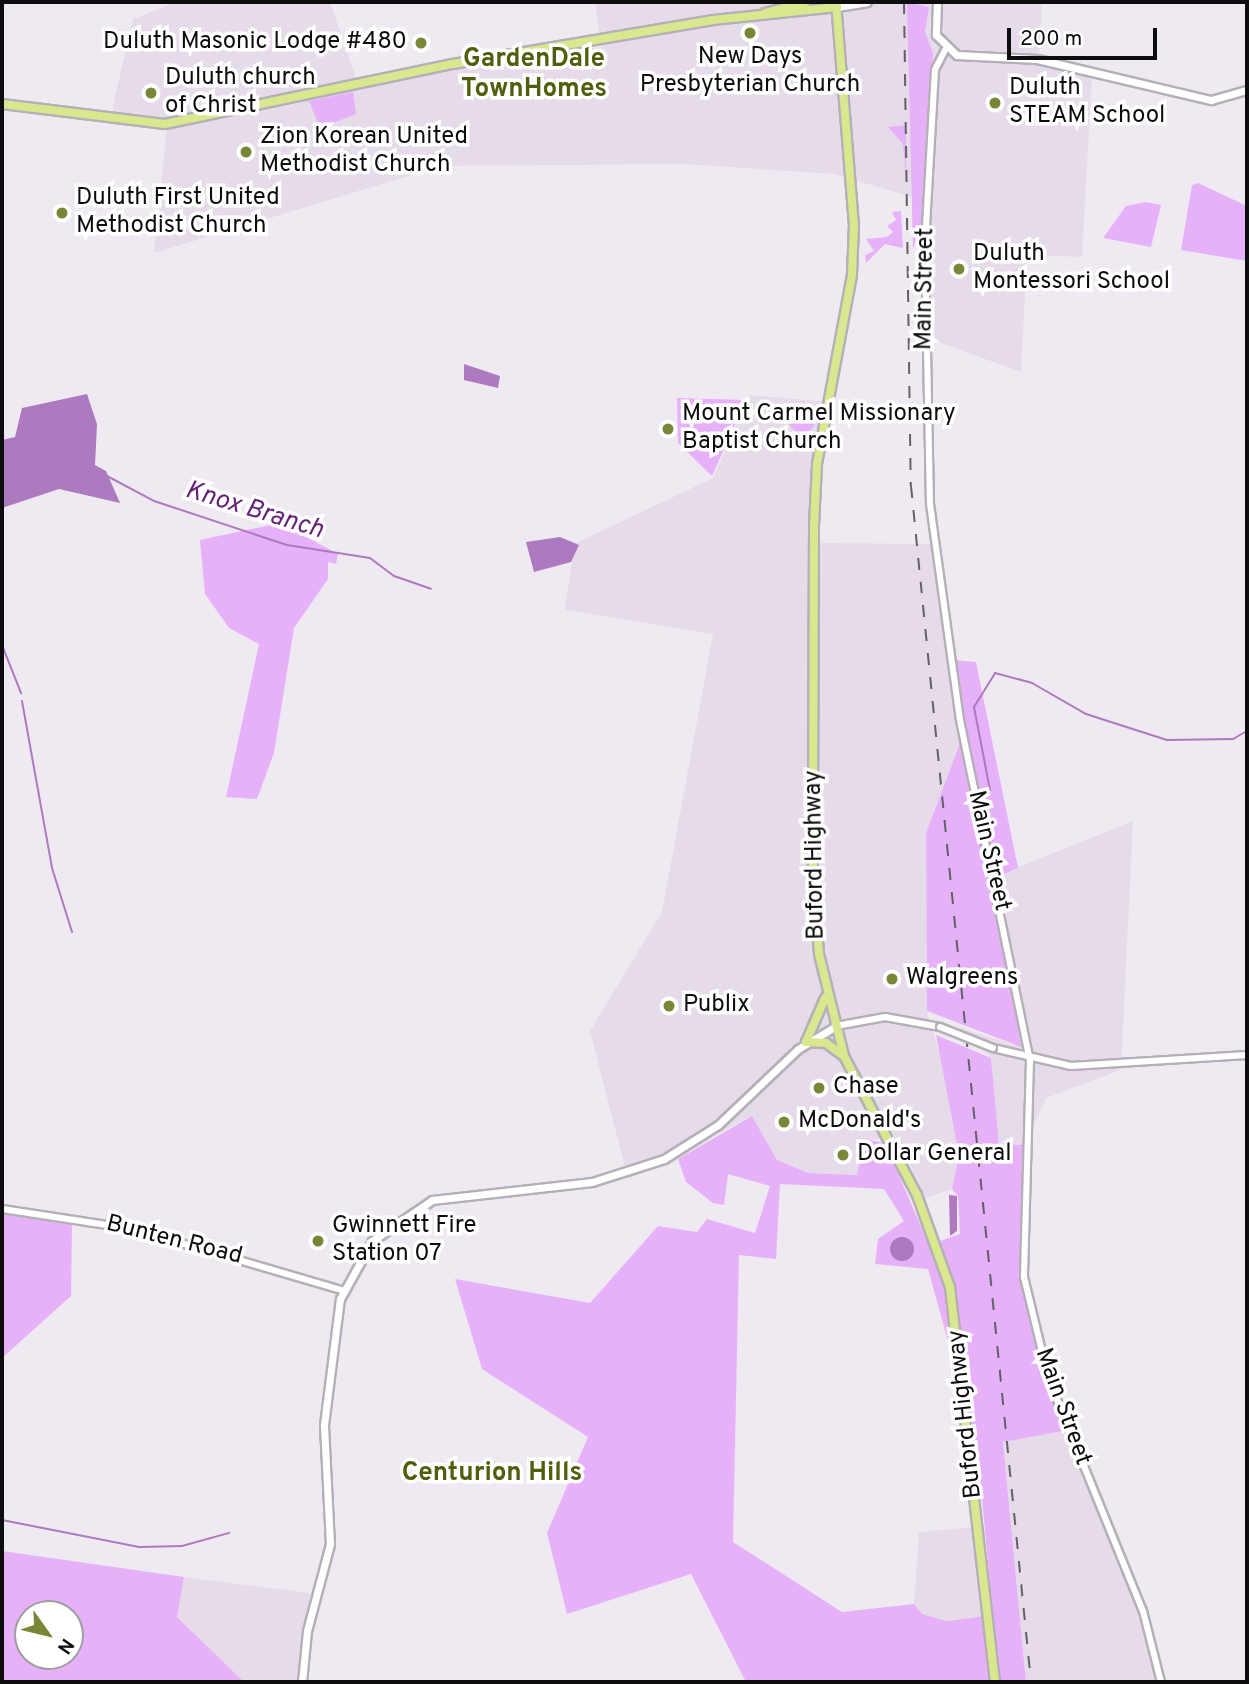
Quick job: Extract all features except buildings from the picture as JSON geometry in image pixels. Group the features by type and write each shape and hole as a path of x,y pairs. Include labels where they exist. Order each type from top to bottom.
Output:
{"main road":[{"path":"762,14 806,2"},
{"path":"2,104 164,124 453,64 762,14 867,2"},
{"path":"935,3 936,35 945,50 1037,59 1211,100 1247,90"},
{"name":"Buford Highway","path":"837,5 854,225 852,275 817,464 814,526 813,874 826,990 844,1056 917,1195 950,1287 995,1682"},
{"path":"302,1682 307,1631 330,1545 324,1425 342,1290 372,1241 432,1200 586,1183 664,1159 740,1108 806,1042 824,1012 826,990"},
{"path":"806,1042 835,1026"},
{"path":"806,1042 826,1043 844,1056"}],"street":[{"name":"Main Street","path":"945,50 935,70 925,244 934,549 960,720 1030,1060 1021,1217 1030,1311 1049,1380 1143,1611 1161,1682"},
{"path":"835,1026 886,1017 940,1027 1030,1060 1071,1066 1247,1055"},
{"name":"Bunten Road","path":"2,1209 132,1229 342,1290"}],"shaded area":[{"path":"176,2 330,2 359,87 484,60 601,47 595,2 1042,2 1039,63 1092,75 1082,257 1027,255 1021,372 925,337 930,202 833,174 684,164 441,166 154,253 167,127 115,124 113,106 133,19"},
{"path":"907,2 929,7 925,32 933,53 925,215 913,249"},
{"path":"353,92 356,114 320,128 309,101"},
{"path":"906,125 906,178 903,144 888,127"},
{"path":"1198,183 1247,206 1247,261 1181,250 1192,185"},
{"path":"1146,202 1161,205 1151,247 1103,238 1126,206"},
{"path":"901,211 903,248 885,244 866,263 865,255 874,251 866,239 887,237 893,232 887,226 896,220 892,212"},
{"path":"464,364 500,376 498,388 464,380"},
{"path":"87,394 97,424 95,465 106,471 120,503 59,489 2,508 2,440 15,437 22,408"},
{"path":"750,395 828,402 816,543 937,544 962,738 926,833 927,1011 949,1085 959,1155 952,1189 926,1198 897,1137 865,1140 857,1175 808,1173 777,1160 752,1116 628,1179 590,1031 662,912 713,634 565,610 574,544 713,478"},
{"path":"677,398 746,400 712,476 678,443"},
{"path":"802,407 811,411 815,420 811,429 802,433 793,429 789,420 793,411"},
{"path":"280,523 338,554 336,564 328,562 328,579 294,628 274,753 257,799 226,797 259,644 229,628 205,594 200,540"},
{"path":"560,537 579,545 571,562 534,572 526,542"},
{"path":"953,660 976,662 1018,868 992,879 1021,1047 927,1011 926,833 962,738"},
{"path":"1133,821 1121,1070 1046,1098 1024,1145 999,1144 991,1058 958,1027 1020,1047 992,878"},
{"path":"936,1035 991,1058 999,1144 1024,1145 1020,1257 1063,1431 1003,1442 1026,1682 746,1682 691,1574 567,1614 547,1533 588,1437 482,1369 455,1279 590,1303 658,1226 697,1232 707,1219 755,1233 770,1186 728,1174 724,1205 713,1203 686,1182 678,1159 752,1116 777,1160 808,1173 857,1175 865,1139 885,1143 929,1245 960,1234 958,1196 952,1189 959,1155","holes":["780,1184 884,1189 904,1221 878,1239 875,1264 928,1269 977,1446 993,1615 947,1621 922,1614 914,1604 842,1612 733,1542 739,1255 776,1259"]},
{"path":"949,1195 957,1196 957,1231 950,1236"},
{"path":"2,1210 72,1223 71,1296 2,1358"},
{"path":"902,1237 911,1240 914,1249 911,1258 902,1261 893,1258 890,1249 893,1240"},
{"path":"1063,1431 1152,1642 1158,1682 1026,1682 1003,1441"},
{"path":"984,1526 993,1615 947,1621 922,1614 914,1604 919,1532"},
{"path":"2,1551 184,1577 177,1617 244,1682 2,1682"},
{"path":"184,1577 310,1593 303,1682 244,1682 177,1617"}],"waterway":[{"name":"Knox Branch","path":"107,476 154,501 287,545 370,558 394,576 431,589"},
{"path":"2,645 21,693"},
{"path":"990,790 974,707 995,673 1032,683 1086,714 1167,740 1233,739 1247,731"},
{"path":"22,701 52,868 72,932"},
{"path":"2,1520 140,1547 182,1546 229,1533"}],"railway":[{"path":"904,2 911,486 1031,1682"}],"place":[{"name":"New Days Presbyterian Church","path":"750,33"},
{"name":"Duluth Masonic Lodge #480","path":"421,43"},
{"name":"Duluth church of Christ","path":"151,93"},
{"name":"Duluth STEAM School","path":"995,103"},
{"name":"Zion Korean United Methodist Church","path":"246,152"},
{"name":"Duluth First United Methodist Church","path":"62,213"},
{"name":"Duluth Montessori School","path":"959,269"},
{"name":"Mount Carmel Missionary Baptist Church","path":"668,429"},
{"name":"Walgreens","path":"892,979"},
{"name":"Publix","path":"669,1006"},
{"name":"Chase","path":"819,1088"},
{"name":"McDonald's","path":"784,1122"},
{"name":"Dollar General","path":"843,1155"},
{"name":"Gwinnett Fire Station 07","path":"318,1241"}],"district":[{"name":"GardenDale TownHomes","path":"534,75"},
{"name":"Centurion Hills","path":"492,1474"}]}
